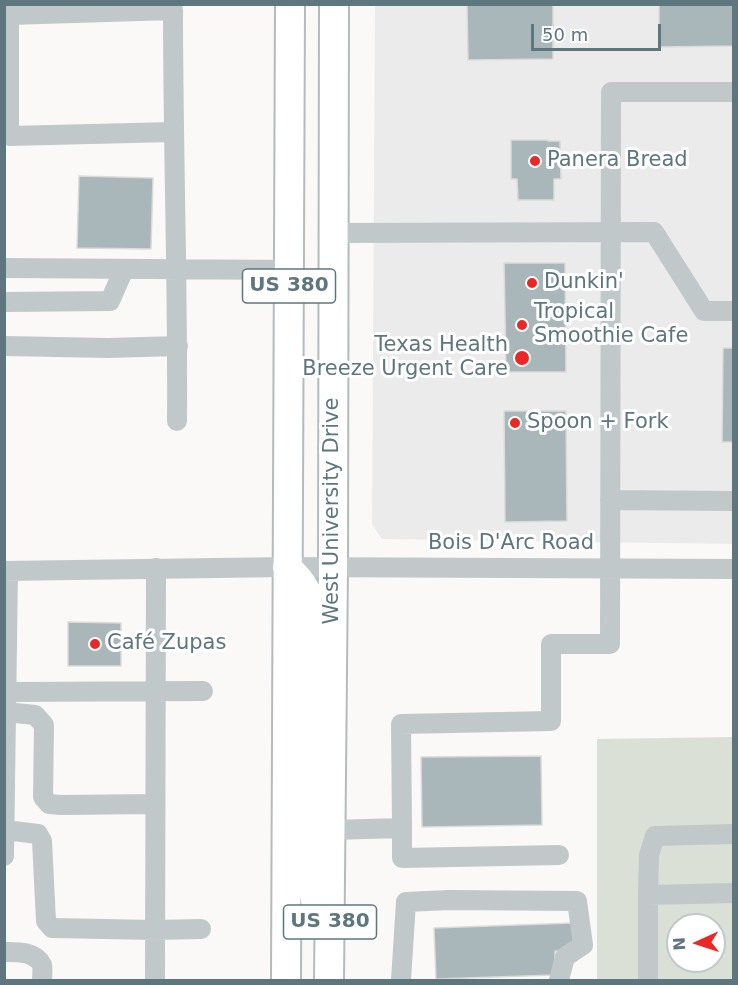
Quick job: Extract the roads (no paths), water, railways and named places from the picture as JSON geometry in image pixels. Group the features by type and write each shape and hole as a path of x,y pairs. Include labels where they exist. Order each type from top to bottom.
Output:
{"highway":[{"name":"US 380","path":"286,981 290,4"},
{"name":"West University Drive","path":"329,981 333,567 334,4"},
{"path":"288,567 303,583 310,602 310,865 329,981"}],"street":[{"path":"173,132 7,136 7,12 173,7 177,421"},
{"path":"559,855 402,858 401,724 551,721 551,644 610,644 611,92 734,92"},
{"path":"333,233 654,232 704,311 734,311"},
{"path":"4,268 290,270"},
{"path":"24,268 25,302"},
{"path":"4,302 110,301 124,269"},
{"path":"4,346 108,348 178,346"},
{"path":"4,359 83,360 95,357 108,348"},
{"path":"610,500 734,501"},
{"name":"Bois D'Arc Road","path":"6,572 288,567 734,569"},
{"path":"155,981 156,568"},
{"path":"4,856 6,572"},
{"path":"6,692 203,691"},
{"path":"6,712 35,715 44,725 43,797 49,804 155,804"},
{"path":"331,830 402,828"},
{"path":"5,830 38,834 42,841 46,921 52,928 201,929"},
{"path":"648,981 649,855 655,836 734,834"},
{"path":"648,895 734,893"},
{"path":"401,981 406,902 576,901 583,945 565,957 559,981"},
{"path":"4,952 23,952 36,957 42,966 42,981"}],"place":[{"name":"Panera Bread","path":"535,161"},
{"name":"Dunkin'","path":"532,283"},
{"name":"Tropical Smoothie Cafe","path":"522,325"},
{"name":"Texas Health Breeze Urgent Care","path":"522,358"},
{"name":"Spoon + Fork","path":"515,423"},
{"name":"Café Zupas","path":"95,644"}]}
